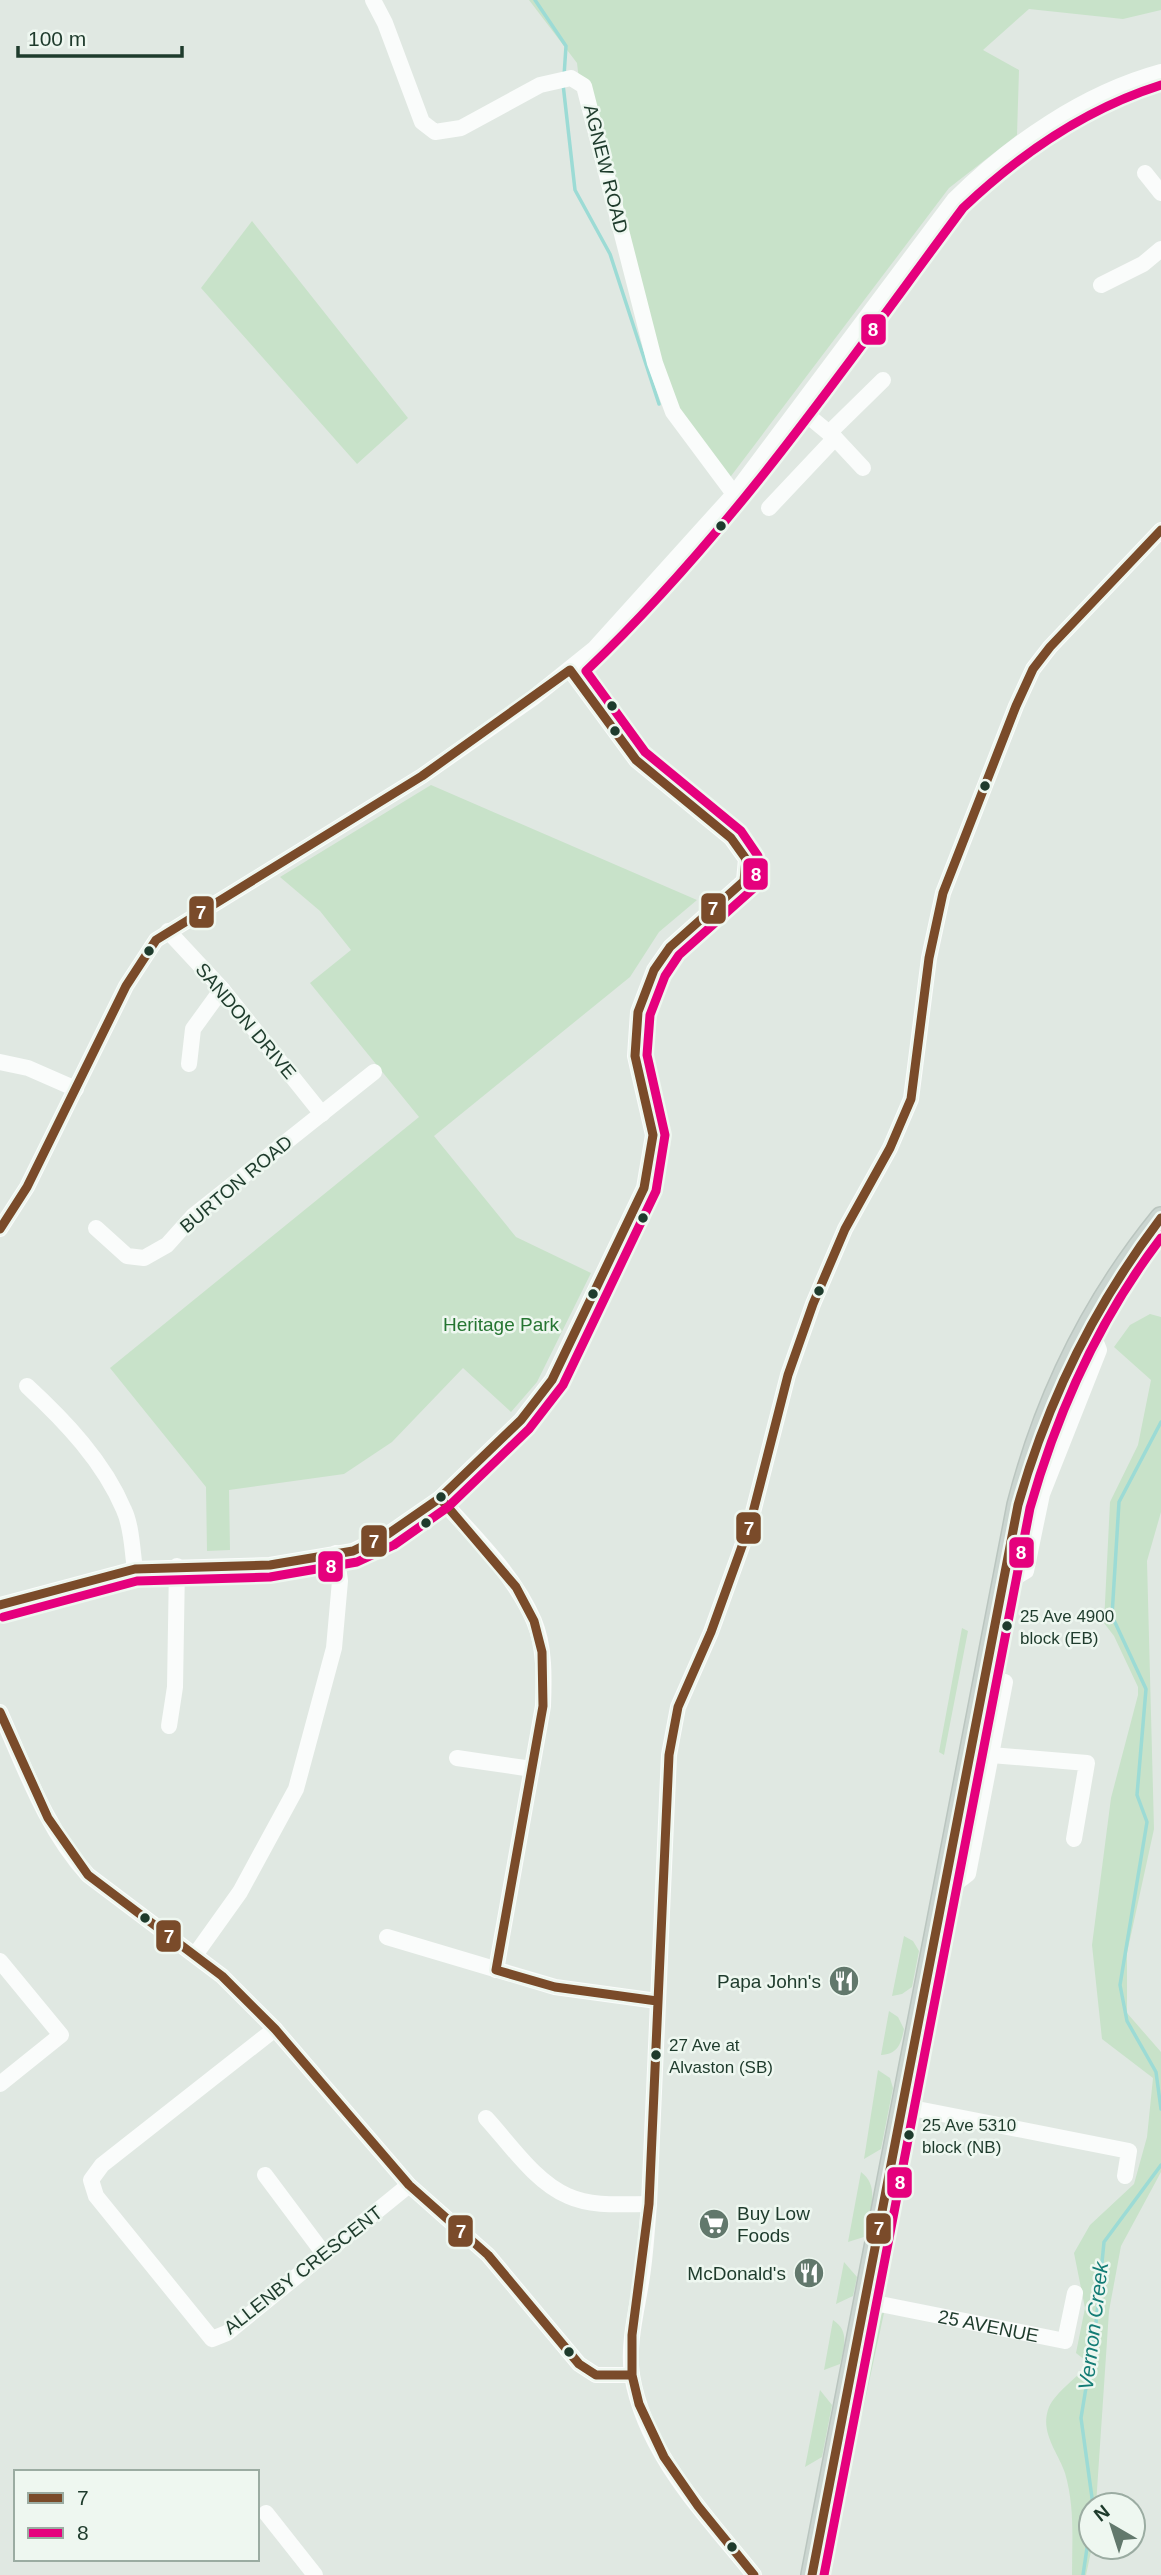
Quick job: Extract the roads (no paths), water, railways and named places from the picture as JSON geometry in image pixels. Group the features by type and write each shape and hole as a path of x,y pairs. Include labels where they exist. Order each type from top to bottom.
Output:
{"main road":[{"path":"812,2575 1001,1586 1024,1479 1055,1393 1106,1294 1161,1218"}],"street":[{"name":"AGNEW ROAD","path":"373,0 385,23 422,122 435,132 461,128 540,85 571,78 584,86 655,363 673,412 734,494"},
{"path":"0,1229 27,1186 142,958 167,930 410,783 570,670 616,626 734,494 800,409 931,227 968,185 1023,142 1087,102 1133,79 1161,72"},
{"path":"1145,173 1161,192"},
{"path":"1101,285 1143,264 1161,249"},
{"path":"769,508 883,380"},
{"path":"800,409 832,435 863,468"},
{"path":"754,2575 680,2482 653,2440 632,2375 633,2330 644,2267 649,2204 671,1732 750,1524 788,1375 813,1304 845,1229 898,1131 911,1099 929,958 951,868 1033,669 1050,647 1161,530"},
{"path":"0,1605 135,1569 270,1565 353,1551 388,1534 440,1498 521,1420 552,1380 644,1188 653,1135 634,1043 638,1012 645,989 670,947 739,887 747,874 746,859 738,845 622,746 570,670"},
{"name":"SANDON DRIVE","path":"167,930 222,989 322,1114"},
{"path":"189,1064 194,1029 222,989"},
{"path":"0,1062 28,1068 76,1089"},
{"name":"BURTON ROAD","path":"96,1228 127,1256 144,1258 167,1245 193,1216 374,1072"},
{"path":"1001,1586 1026,1571 1042,1493 1099,1350 1091,1330"},
{"path":"27,1386 61,1418 107,1477 126,1512 135,1569"},
{"path":"440,1498 510,1577 535,1623 544,1676 543,1706 496,1970"},
{"path":"195,1955 240,1892 296,1789 334,1648 340,1581 336,1553"},
{"path":"169,1726 175,1687 177,1566"},
{"path":"942,1894 968,1874 991,1755 1005,1682 984,1676"},
{"path":"0,1712 46,1814 71,1856 88,1875 222,1976 275,2029 409,2185 488,2255 579,2364 596,2375 632,2375"},
{"path":"991,1755 1087,1763 1074,1839"},
{"path":"457,1758 532,1769"},
{"path":"387,1937 555,1987 657,2001"},
{"path":"0,1961 61,2035 0,2084"},
{"name":"ALLENBY CRESCENT","path":"275,2029 102,2165 91,2180 96,2196 212,2340 227,2333 409,2185"},
{"path":"902,2106 1129,2151 1125,2176"},
{"path":"486,2118 550,2186 570,2197 597,2203 649,2204"},
{"path":"265,2175 324,2254"},
{"name":"25 AVENUE","path":"865,2301 1065,2341 1075,2293"},
{"path":"266,2513 315,2575"}],"waterway":[{"path":"535,0 566,46 564,76"},
{"path":"563,84 575,190 610,254 659,404"},
{"name":"Vernon Creek","path":"1161,1422 1119,1502 1112,1616 1146,1689 1137,1795 1147,1822 1120,1985 1127,2021 1156,2072 1161,2109"},
{"name":"Vernon Creek","path":"1091,2491 1081,2418 1095,2333 1104,2242 1161,2165"},
{"name":"Vernon Creek","path":"1083,2575 1085,2561"}],"place":[{"name":"25 Ave 4900 block (EB)","path":"1007,1626"},
{"name":"Papa John's","path":"844,1981"},
{"name":"27 Ave at Alvaston (SB)","path":"656,2055"},
{"name":"25 Ave 5310 block (NB)","path":"909,2135"},
{"name":"Buy Low Foods","path":"714,2224"},
{"name":"McDonald's","path":"809,2273"}],"park label":[{"name":"Heritage Park","path":"501,1324"}]}
